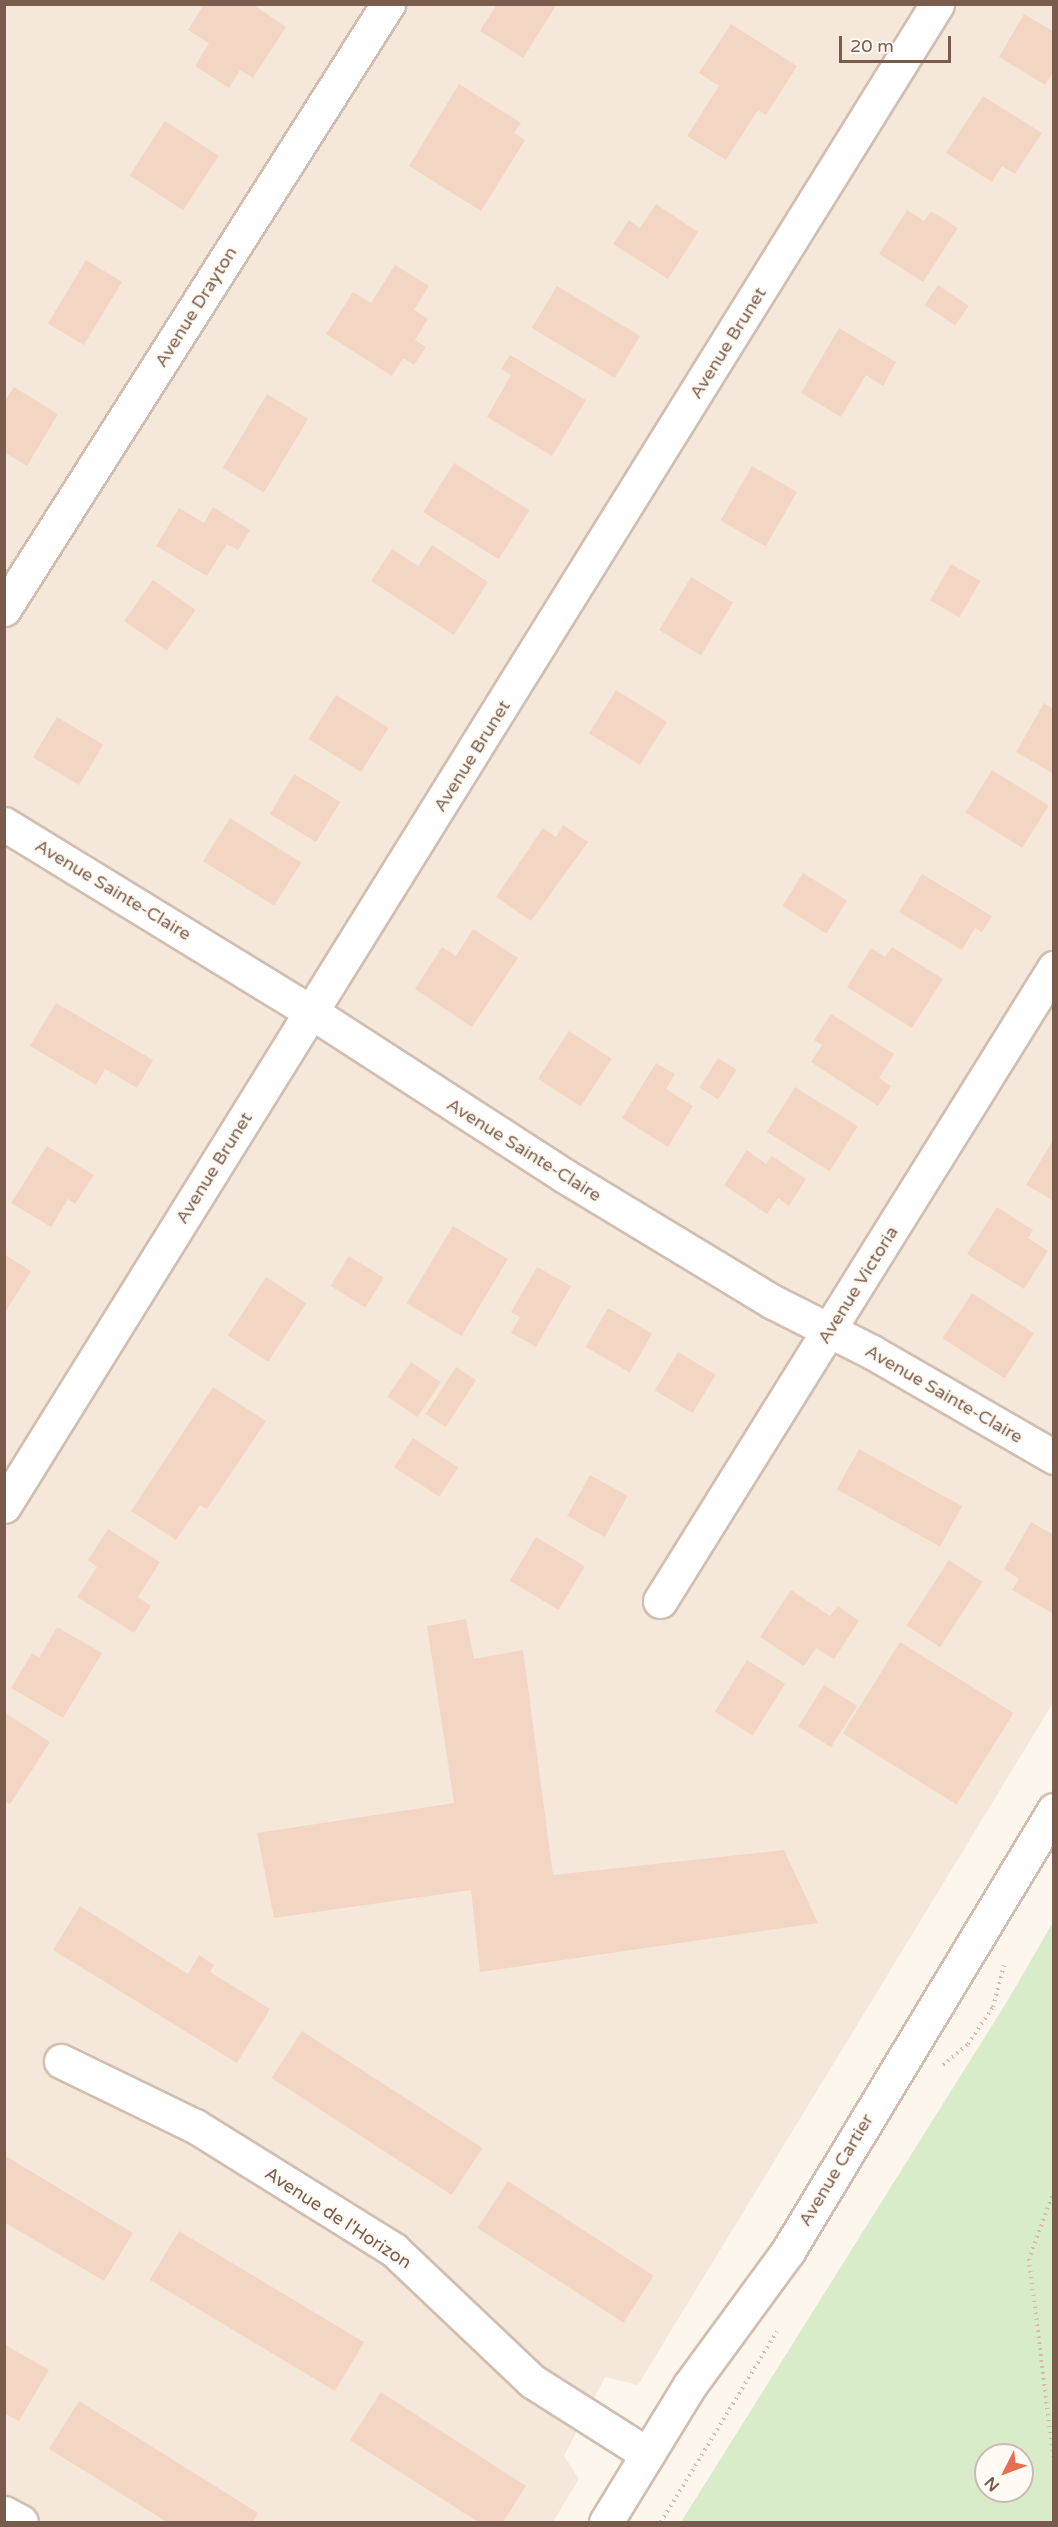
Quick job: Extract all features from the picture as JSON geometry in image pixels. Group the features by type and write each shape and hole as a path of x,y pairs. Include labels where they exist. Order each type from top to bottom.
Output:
{"street":[{"name":"Avenue Drayton","path":"4,609 388,4"},
{"name":"Avenue Brunet","path":"4,1506 313,1013 937,4"},
{"name":"Avenue Sainte-Claire","path":"4,824 313,1013 563,1176 773,1302 830,1330 1053,1457"},
{"name":"Avenue Victoria","path":"660,1601 1053,968"},
{"name":"Avenue Cartier","path":"606,2523 690,2385 736,2327 788,2251 1053,1810"},
{"name":"Avenue de l'Horizon","path":"61,2061 195,2126 394,2250 532,2381 647,2454"},
{"path":"4,2513 21,2523"}],"path":[{"path":"1053,2191 1029,2259 1053,2463"}],"shaded area":[{"path":"5,5 1053,5 1053,1703 638,2385 605,2377 564,2456 579,2479 553,2522 5,2522"}],"green space":[{"path":"1053,1922 1053,2522 681,2522 1008,2000"}],"building":[{"path":"204,4 252,4 286,27 253,78 240,70 229,88 195,66 209,43 188,30"},
{"path":"497,4 557,4 523,58 480,31"},
{"path":"1024,14 1054,32 1054,71 1045,85 999,57"},
{"path":"731,24 797,66 766,115 758,110 726,160 687,136 719,86 699,73"},
{"path":"459,84 521,123 514,133 525,140 481,211 409,166"},
{"path":"983,96 1042,133 1015,174 1002,166 992,182 946,153"},
{"path":"165,121 219,156 183,210 130,176"},
{"path":"656,204 698,232 668,279 613,244 629,220 640,228"},
{"path":"907,210 924,221 931,211 958,228 923,282 879,254"},
{"path":"86,260 122,282 84,345 48,323"},
{"path":"395,265 429,286 414,310 428,319 415,340 426,347 414,365 403,358 392,376 326,334 353,292 371,303"},
{"path":"938,285 969,306 955,326 925,305"},
{"path":"557,286 640,336 615,378 532,328"},
{"path":"839,328 896,362 883,386 866,375 841,417 801,393"},
{"path":"510,355 586,400 552,456 487,417 511,375 501,369"},
{"path":"14,387 58,414 27,466 4,452 4,402"},
{"path":"267,394 308,419 264,492 223,468"},
{"path":"454,463 529,510 499,559 423,512"},
{"path":"752,466 797,492 766,547 720,521"},
{"path":"213,507 250,530 238,550 227,544 207,576 156,546 179,508 204,523"},
{"path":"432,545 488,582 454,635 371,581 392,549 418,566"},
{"path":"951,564 980,581 959,617 930,600"},
{"path":"691,577 733,602 701,655 659,630"},
{"path":"153,580 196,610 167,651 124,621"},
{"path":"616,690 667,722 640,765 589,733"},
{"path":"336,695 389,728 361,772 308,739"},
{"path":"1044,703 1054,709 1054,774 1016,752"},
{"path":"57,717 103,745 79,785 33,757"},
{"path":"992,770 1049,806 1022,848 966,812"},
{"path":"294,774 340,802 316,842 270,814"},
{"path":"230,818 301,863 274,906 203,861"},
{"path":"563,825 588,842 531,921 496,897 543,828 556,837"},
{"path":"803,873 847,901 826,934 782,906"},
{"path":"922,874 992,916 982,932 975,928 962,950 899,912"},
{"path":"473,929 518,958 472,1027 415,989 442,947 456,956"},
{"path":"892,947 943,979 912,1028 847,987 871,948 885,957"},
{"path":"56,1003 153,1060 137,1088 105,1069 96,1085 30,1046"},
{"path":"831,1014 894,1054 879,1078 891,1086 878,1106 811,1062 822,1045 814,1040"},
{"path":"569,1031 612,1059 581,1107 538,1079"},
{"path":"718,1058 737,1070 718,1099 699,1088"},
{"path":"656,1063 675,1074 666,1089 693,1106 668,1147 622,1118"},
{"path":"795,1087 858,1126 830,1171 767,1132"},
{"path":"1052,1142 1054,1143 1054,1201 1026,1185"},
{"path":"47,1146 94,1175 75,1204 68,1199 51,1227 11,1203"},
{"path":"747,1150 766,1164 772,1156 806,1179 789,1206 778,1198 767,1214 724,1185"},
{"path":"997,1207 1033,1230 1028,1238 1048,1251 1024,1289 967,1254"},
{"path":"453,1226 508,1259 462,1336 407,1303"},
{"path":"4,1254 31,1271 4,1314"},
{"path":"349,1256 384,1278 365,1307 330,1286"},
{"path":"537,1267 571,1286 536,1347 511,1333 520,1317 511,1312"},
{"path":"266,1277 306,1303 268,1362 228,1336"},
{"path":"972,1293 1034,1333 1005,1379 943,1338"},
{"path":"608,1308 652,1334 630,1372 586,1347"},
{"path":"678,1352 716,1375 693,1413 655,1391"},
{"path":"411,1362 441,1382 417,1417 388,1397"},
{"path":"456,1367 476,1380 446,1427 426,1414"},
{"path":"213,1387 266,1421 207,1509 200,1505 176,1540 131,1511"},
{"path":"413,1438 458,1467 439,1497 394,1467"},
{"path":"859,1449 962,1506 940,1546 837,1489"},
{"path":"590,1475 628,1496 605,1537 567,1516"},
{"path":"1031,1522 1054,1535 1052,1613 1012,1590 1019,1579 1004,1569"},
{"path":"108,1529 160,1562 138,1597 151,1606 134,1633 77,1597 97,1567 88,1560"},
{"path":"536,1537 585,1566 559,1610 510,1581"},
{"path":"949,1560 983,1582 940,1647 907,1625"},
{"path":"791,1590 830,1616 838,1606 859,1621 834,1659 816,1648 804,1666 760,1637"},
{"path":"466,1619 474,1659 523,1650 553,1875 784,1850 818,1923 480,1972 471,1890 274,1918 257,1833 454,1803 427,1626"},
{"path":"57,1627 102,1653 63,1718 11,1688 32,1653 39,1658"},
{"path":"900,1642 1014,1713 956,1805 843,1734"},
{"path":"747,1660 785,1684 753,1736 715,1712"},
{"path":"824,1685 857,1706 831,1747 798,1727"},
{"path":"4,1712 50,1742 10,1804 4,1801"},
{"path":"80,1906 188,1974 199,1955 214,1965 210,1972 270,2009 237,2063 53,1950"},
{"path":"302,2031 482,2148 452,2195 272,2078"},
{"path":"4,2155 133,2233 104,2281 4,2222"},
{"path":"508,2181 654,2276 623,2323 478,2228"},
{"path":"179,2231 364,2342 335,2391 150,2280"},
{"path":"4,2344 49,2370 19,2421 4,2413"},
{"path":"381,2392 526,2486 503,2522 478,2522 350,2440"},
{"path":"79,2401 258,2513 253,2522 167,2522 49,2449"}]}
